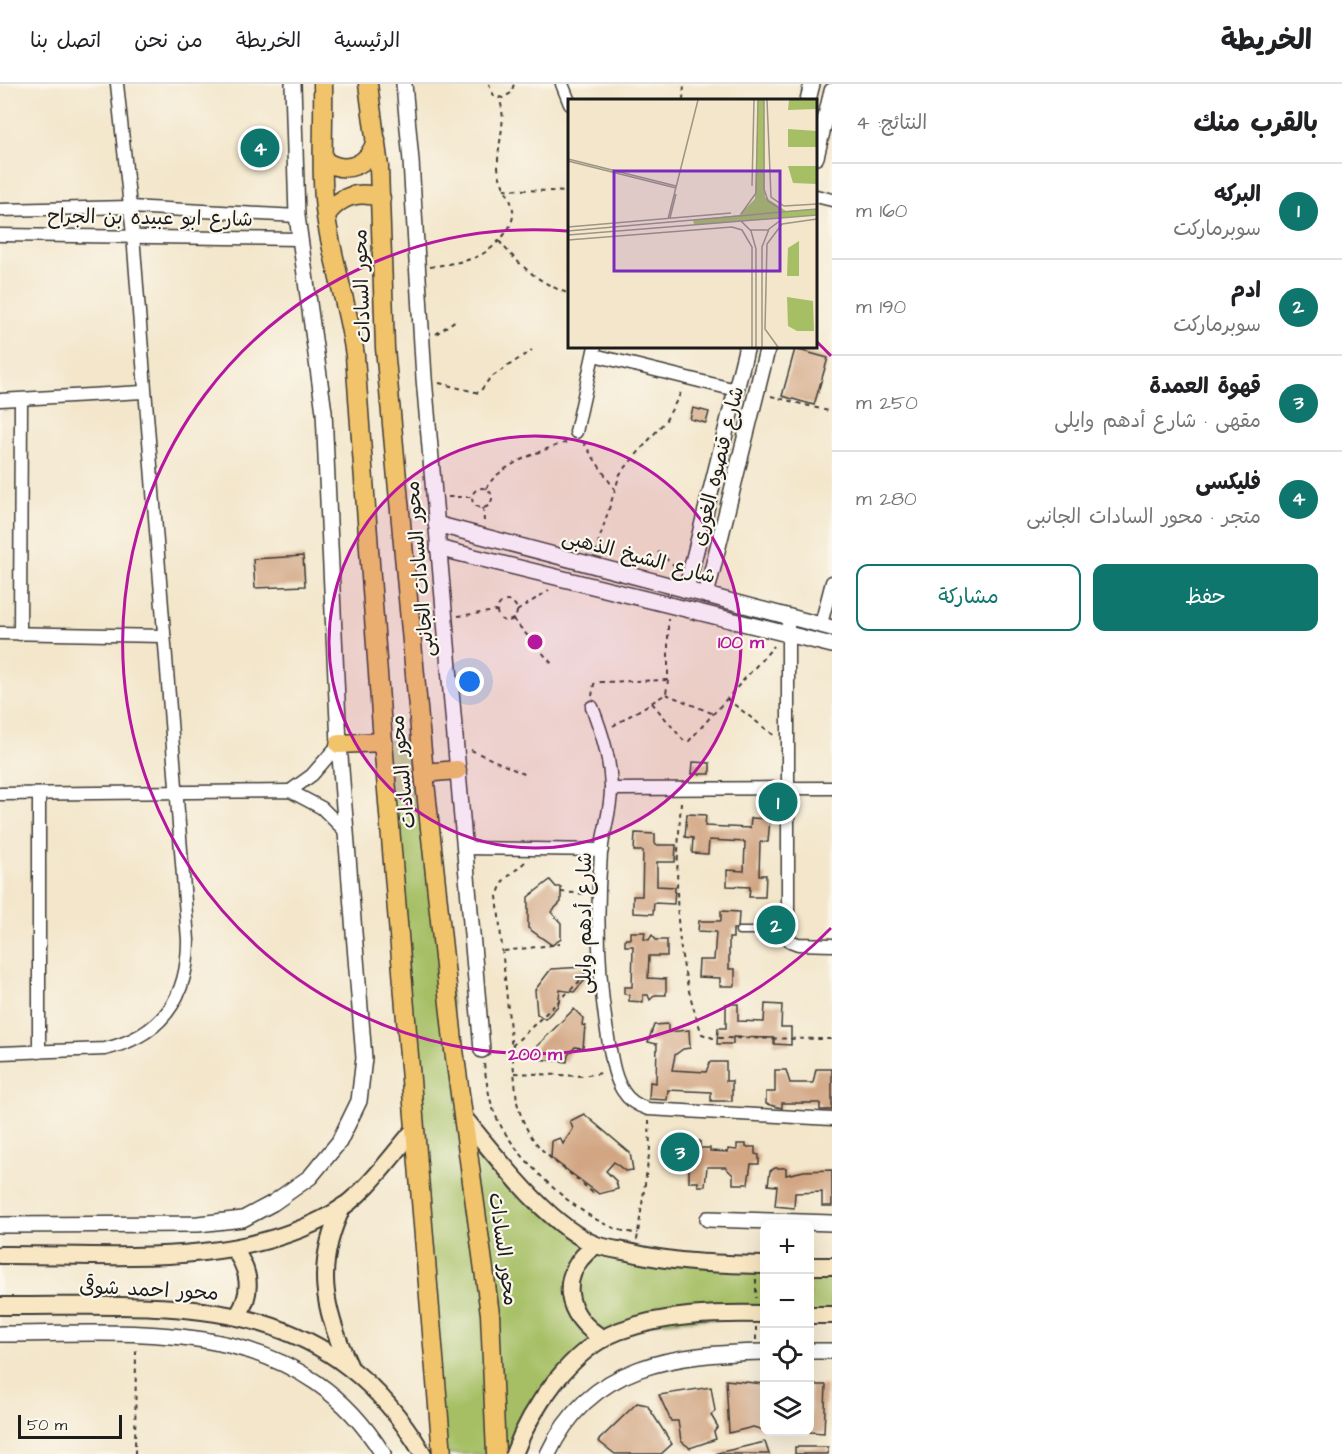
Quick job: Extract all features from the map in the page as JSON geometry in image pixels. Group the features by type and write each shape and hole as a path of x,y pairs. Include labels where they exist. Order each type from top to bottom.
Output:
{"main road":[{"name":"محور السادات","path":"323,84 325,161 323,185 326,215 355,357 383,742 442,1454"},
{"name":"محور السادات","path":"368,84 381,198 385,348 424,773 464,1118 490,1314 496,1454"},
{"path":"325,161 340,168 356,166 370,156 376,140"},
{"path":"326,215 332,206 350,196 361,194 381,198"},
{"path":"339,744 383,742"},
{"path":"424,773 457,770"},
{"path":"464,1118 531,1195 571,1230 596,1245 650,1258 694,1263 760,1265"},
{"name":"محور احمد شوقى","path":"0,1255 188,1254 233,1248 285,1236 332,1214 343,1205 374,1177 415,1129"},
{"path":"343,1205 327,1252 324,1284 329,1317 350,1366"},
{"path":"596,1245 575,1267 570,1297 584,1325 604,1339"},
{"path":"233,1248 248,1276 247,1297 238,1316"},
{"path":"814,1266 832,1266"},
{"name":"محور احمد شوقى","path":"0,1306 200,1309 238,1316 308,1340 350,1366 384,1399 423,1454"},
{"path":"514,1454 532,1415 555,1382 584,1354 604,1339 634,1327 678,1318 760,1314"},
{"path":"814,1315 832,1315"}],"street":[{"path":"0,1053 105,1049 119,1046 156,1023 177,1001 187,972 188,940 177,792 143,392 133,235 117,84"},
{"path":"0,1225 198,1224 243,1219 273,1203 310,1177 339,1142 359,1101 364,1059 348,834 339,744 324,412 297,216 293,84"},
{"name":"محور السادات الجانبى","path":"404,84 421,344 482,1050"},
{"path":"563,84 568,99"},
{"path":"808,99 812,84"},
{"path":"817,153 832,91"},
{"path":"817,196 832,200"},
{"name":"شارع ابو عبيده بن الجراح","path":"0,210 130,207 297,216"},
{"name":"شارع ابو عبيده بن الجراح","path":"0,235 300,238"},
{"name":"شارع قنصوه الغورى","path":"687,584 746,348"},
{"name":"شارع قنصوه الغورى","path":"706,595 768,348"},
{"path":"576,432 594,351 736,390"},
{"path":"0,400 143,392"},
{"path":"20,634 21,400"},
{"name":"شارع الشيخ الذهبى","path":"436,524 591,565 687,584 706,595 787,625 832,645"},
{"name":"شارع الشيخ الذهبى","path":"438,548 668,603 787,625 826,626"},
{"path":"826,626 832,582"},
{"path":"787,625 788,936 794,943 832,945"},
{"path":"0,633 164,636"},
{"name":"شارع أدهم وايلى","path":"592,707 610,761 611,789 602,850 599,896 599,963 604,1017 614,1071 628,1098 638,1106 648,1109"},
{"path":"290,791 312,775 339,744"},
{"path":"611,789 832,788"},
{"path":"0,794 290,791 322,808 348,834"},
{"path":"39,794 39,1052"},
{"path":"464,848 602,850"},
{"path":"648,1109 832,1119"},
{"path":"708,1219 832,1223"},
{"path":"0,1334 136,1334 191,1337 224,1343 267,1356 300,1372 332,1395 370,1433 382,1454"},
{"path":"814,1351 832,1351"},
{"path":"548,1454 571,1414 590,1395 614,1380 667,1360 691,1356 760,1352"}],"lane":[{"path":"739,931 788,931"}],"path":[{"path":"417,269 477,259 486,254 499,241 512,222 513,209 503,189 498,166 503,120 499,98 491,92 489,84"},
{"path":"499,98 508,96 514,84"},
{"path":"683,99 684,84"},
{"path":"503,189 568,192"},
{"path":"499,241 533,276 553,289 568,293"},
{"path":"421,344 456,320"},
{"path":"424,378 478,393 490,378 532,350"},
{"path":"591,565 620,474 666,420 688,378"},
{"path":"757,393 832,412"},
{"path":"472,497 477,490 486,489 496,474 544,450 569,441 576,432 615,490"},
{"path":"472,497 479,508 488,507 492,500 486,489"},
{"path":"434,497 472,497"},
{"path":"658,552 687,584"},
{"path":"496,611 500,619 509,621 513,619 517,611 567,578"},
{"path":"496,611 500,603 509,601 517,611"},
{"path":"602,733 666,694 668,603"},
{"path":"444,618 496,611"},
{"path":"513,619 552,665"},
{"path":"652,703 687,742 727,699 787,625"},
{"path":"592,707 591,689 594,684 626,680 668,680"},
{"path":"666,694 714,714"},
{"path":"727,699 786,745"},
{"path":"454,741 526,775"},
{"path":"681,787 676,907 684,976 702,1034 713,1038 832,1039"},
{"path":"538,850 499,888 503,951 520,1114 525,1129 537,1147 577,1176 596,1196"},
{"path":"561,892 599,896"},
{"path":"503,951 560,944"},
{"path":"512,1046 599,963"},
{"path":"482,1050 487,1088 500,1125 524,1159 555,1191 594,1218 630,1233 638,1233"},
{"path":"515,1073 581,1076 614,1071"},
{"path":"635,1254 650,1148 648,1109"},
{"path":"135,1454 136,1334"}],"green space":[{"path":"421,736 464,1119 503,1164 596,1245 760,1265 760,1314 651,1323 584,1354 514,1454 442,1454 383,742"},
{"path":"814,1266 832,1266 832,1315 814,1315"}],"building":[{"path":"795,349 828,358 814,405 782,396"},
{"path":"693,408 709,412 706,423 690,419"},
{"path":"303,556 305,586 255,588 253,559"},
{"path":"693,762 710,763 710,774 692,774"},
{"path":"687,814 706,815 705,826 750,828 751,818 770,819 768,842 760,842 759,875 766,875 765,897 749,897 750,887 727,886 727,870 744,871 745,842 709,840 708,854 692,853 693,838 685,837"},
{"path":"635,833 655,834 655,845 676,845 675,862 657,862 657,886 675,887 674,904 654,903 653,914 633,913 633,896 642,896 643,851 634,851"},
{"path":"550,880 556,887 561,887 561,902 551,912 561,923 561,939 552,945 528,928 528,897"},
{"path":"721,911 739,912 738,929 733,929 733,938 729,938 729,969 735,969 735,986 720,986 720,978 698,977 699,960 714,960 716,932 698,931 699,921 721,921"},
{"path":"630,932 645,932 644,939 649,940 652,935 656,940 667,940 667,956 649,956 648,978 666,979 666,995 655,995 650,1000 648,995 643,995 643,1002 629,1001 629,995 624,994 624,987 632,987 633,946 625,946 625,939 630,939"},
{"path":"584,967 585,980 574,992 560,990 558,1006 545,1019 537,1014 535,990 551,969"},
{"path":"726,1004 738,1004 738,1021 764,1022 765,1004 782,1005 781,1027 791,1027 791,1045 774,1044 774,1038 733,1037 733,1044 717,1044 718,1028 726,1028"},
{"path":"574,1009 583,1018 582,1025 585,1026 583,1048 575,1047 568,1055 567,1062 537,1059 535,1048"},
{"path":"668,1024 668,1032 689,1030 690,1048 683,1049 675,1055 672,1070 706,1072 710,1062 726,1062 726,1081 732,1081 732,1101 711,1101 711,1092 668,1090 667,1100 649,1099 650,1082 656,1083 657,1044 648,1042 654,1025"},
{"path":"816,1069 832,1069 832,1110 820,1110 820,1103 782,1103 782,1108 766,1104 766,1092 775,1092 775,1070 786,1070 790,1083 813,1083"},
{"path":"584,1114 630,1153 633,1170 625,1171 614,1162 606,1171 616,1181 618,1189 599,1194 551,1158 552,1141 560,1138 563,1144 573,1129 570,1121"},
{"path":"676,1141 700,1141 700,1148 728,1152 728,1149 737,1150 737,1144 746,1144 746,1147 755,1147 755,1154 759,1155 759,1164 751,1164 748,1184 733,1184 733,1175 725,1167 707,1167 705,1186 698,1186 698,1182 689,1182 689,1163 676,1163"},
{"path":"775,1168 786,1168 786,1175 804,1171 832,1170 832,1206 822,1206 822,1192 795,1193 794,1208 775,1206 777,1186 768,1185 770,1171"},
{"path":"726,1380 760,1384 760,1429 753,1427 729,1433"},
{"path":"814,1385 826,1385 824,1433 814,1432"},
{"path":"711,1387 715,1411 711,1415 718,1427 714,1432 716,1439 690,1448 681,1441 678,1421 671,1421 659,1395"},
{"path":"637,1403 647,1405 672,1444 661,1454 615,1454 598,1441"},
{"path":"765,1442 769,1454 717,1454 717,1453"},
{"path":"795,1447 828,1447 828,1454 795,1454"}],"place":[{"name":"فليكسى","path":"260,148"},
{"name":"البركه","path":"778,802"},
{"name":"ادم","path":"776,925"},
{"name":"قهوة العمدة","path":"680,1152"}]}
